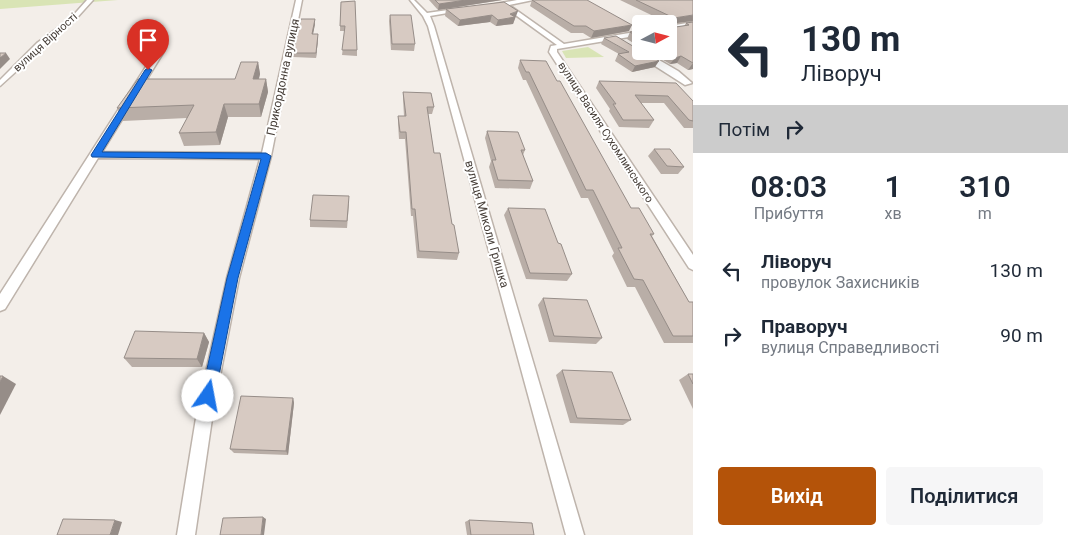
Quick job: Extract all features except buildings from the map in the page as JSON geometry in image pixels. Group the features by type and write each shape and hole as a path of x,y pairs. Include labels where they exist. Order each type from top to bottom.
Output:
{"street":[{"name":"вулиця Вірності","path":"0,84 40,45 72,20 90,0"},
{"name":"Прикордонна вулиця","path":"186,535 205,412 233,278 266,156 299,0"},
{"path":"412,1 426,15 530,0"},
{"path":"504,4 563,46"},
{"name":"вулиця Миколи Гришка","path":"426,15 432,26 575,535"},
{"path":"678,26 693,24"},
{"name":"вулиця Василя Сухомлинського","path":"632,34 554,48 553,52 693,265"},
{"path":"613,37 629,46"},
{"path":"0,305 159,53"},
{"path":"652,60 691,84"},
{"path":"95,155 266,156"}],"green space":[{"path":"0,0 118,0 0,9"},
{"path":"588,47 604,57 566,58 562,51"}],"route":[{"path":"148,70 95,155 266,156 233,278 208,396"}]}
